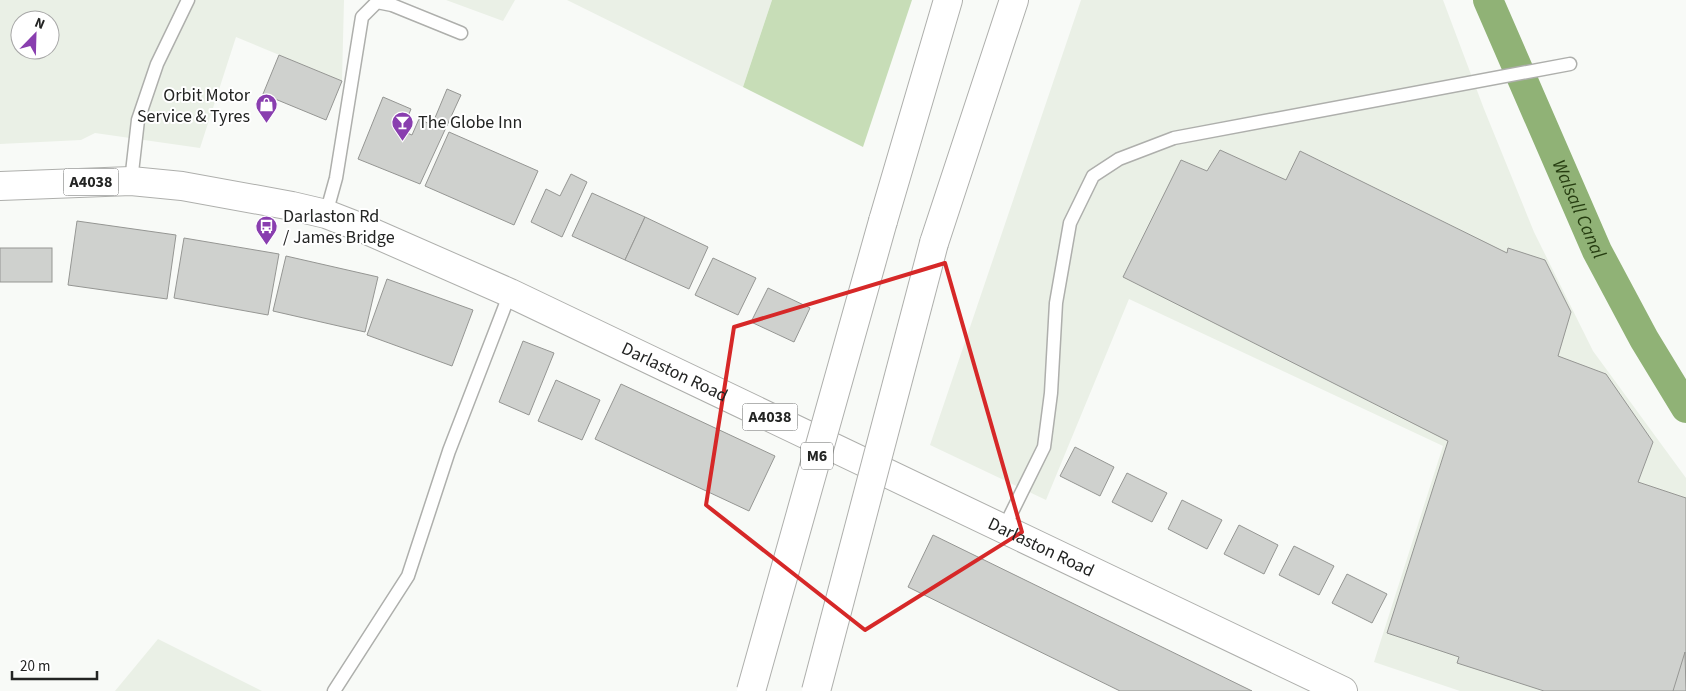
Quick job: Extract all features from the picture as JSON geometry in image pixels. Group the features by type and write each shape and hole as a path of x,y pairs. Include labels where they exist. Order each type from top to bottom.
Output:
{"main road":[{"name":"M6","path":"751,691 883,221 948,0"},
{"path":"816,691 934,243 1014,0"},
{"name":"A4038","path":"0,186 131,181"},
{"name":"Darlaston Road","path":"131,181 182,186 292,206 326,214 362,228 510,293 1343,691"}],"lane":[{"path":"131,181 138,120 157,64 188,0"},
{"path":"326,214 336,178 362,16 377,2 392,5 461,34"},
{"path":"1004,528 1044,447 1051,393 1056,303 1065,249 1070,223 1093,176 1119,159 1174,138 1570,64"},
{"path":"334,691 408,576 449,451 510,293"}],"highlighted area":[{"path":"945,263 1022,532 865,630 706,505 734,327"}],"shaded area":[{"path":"0,0 344,0 342,81 236,37 200,148 95,133 81,140 0,144"},
{"path":"446,0 515,0 503,21"},
{"path":"567,0 772,0 743,87"},
{"path":"1081,0 1443,0 1484,109 1534,232 1593,351 1686,478 1686,691 1460,691 1374,662 1443,446 1129,299 1046,500 930,445"},
{"path":"158,639 262,691 115,691"}],"green space":[{"path":"772,0 912,0 863,147 743,87"}],"building":[{"path":"279,55 342,81 326,120 263,94"},
{"name":"The Globe Inn","path":"447,89 461,95 420,184 358,159 383,97 411,109 402,131 412,135 419,119 432,125"},
{"path":"449,132 538,171 514,225 425,186"},
{"path":"1220,150 1286,180 1300,151 1507,253 1508,248 1545,260 1571,312 1558,356 1606,374 1653,442 1638,482 1686,498 1686,691 1544,691 1457,663 1459,657 1387,633 1448,441 1123,277 1181,160 1207,171"},
{"path":"571,174 587,182 562,237 531,222 546,189 560,196"},
{"path":"592,193 645,217 625,260 572,236"},
{"path":"645,217 708,247 689,289 625,260"},
{"path":"77,221 176,235 167,299 68,285"},
{"path":"184,238 279,254 268,315 174,298"},
{"path":"0,248 52,248 52,282 0,282"},
{"path":"286,256 378,277 365,332 273,311"},
{"path":"713,258 756,278 738,315 695,295"},
{"path":"387,279 473,310 452,366 367,335"},
{"path":"768,288 810,308 794,342 751,322"},
{"path":"523,341 554,353 529,415 499,402"},
{"path":"556,380 600,400 582,440 538,421"},
{"path":"621,384 775,456 749,511 595,439"},
{"path":"1075,447 1114,467 1100,496 1060,476"},
{"path":"1127,473 1167,493 1152,522 1112,502"},
{"path":"1182,500 1222,520 1207,549 1168,529"},
{"path":"1239,525 1278,545 1264,574 1224,554"},
{"path":"933,535 1252,691 1120,691 908,587"},
{"path":"1294,546 1334,566 1319,595 1279,575"},
{"path":"1347,574 1387,594 1372,623 1332,603"},
{"path":"1685,652 1686,691 1673,691"}],"waterway":[{"name":"Walsall Canal","path":"1488,0 1597,251 1644,339 1686,408"}],"place":[{"name":"Orbit Motor Service & Tyres","path":"266,124"},
{"name":"The Globe Inn","path":"402,141"},
{"name":"Darlaston Rd / James Bridge","path":"267,245"}]}
